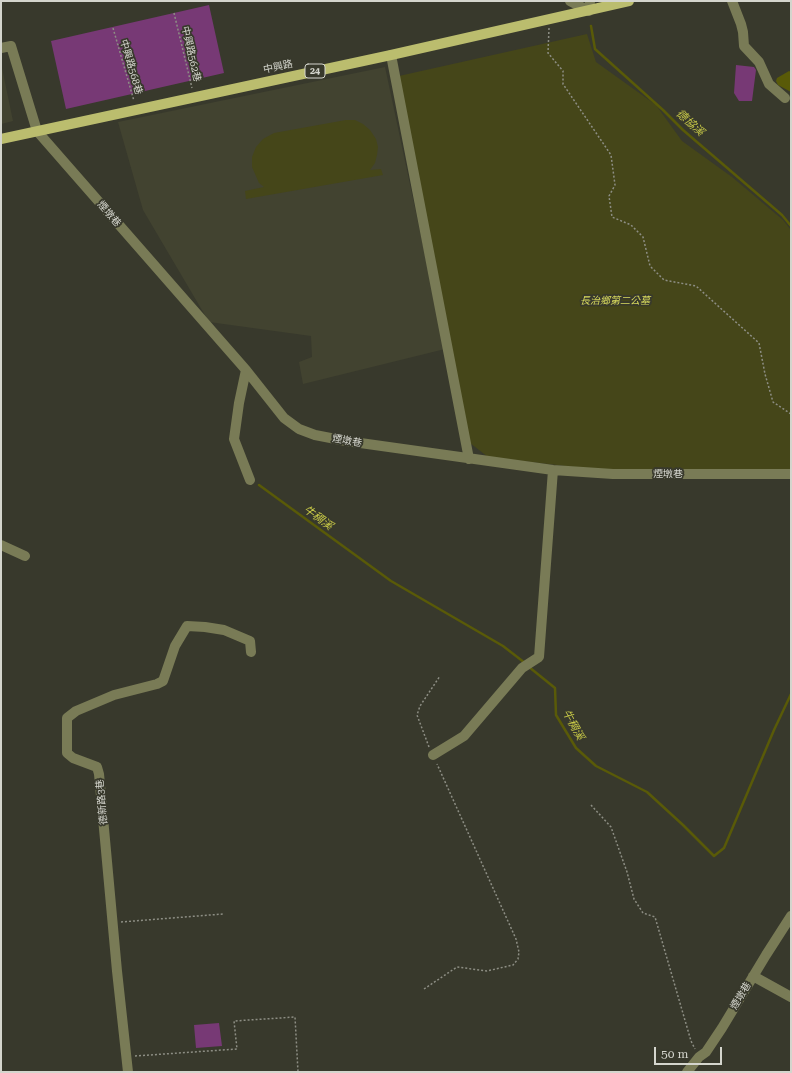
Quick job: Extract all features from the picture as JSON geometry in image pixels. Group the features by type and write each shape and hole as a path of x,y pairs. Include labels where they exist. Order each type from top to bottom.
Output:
{"main road":[{"name":"中興路","path":"1,139 549,20 590,6 629,1"}],"street":[{"path":"570,1 590,6"},
{"path":"732,1 741,24 744,46 759,62 768,84 785,98"},
{"path":"1,48 11,46 37,131"},
{"path":"391,55 469,459"},
{"name":"煙墩巷","path":"37,131 246,370 284,418 299,429 315,435 346,441 553,470 614,474 791,474"},
{"path":"246,370 239,403 234,439 250,480"},
{"path":"433,755 464,736 522,668 539,657 553,470"},
{"path":"1,545 25,556"},
{"name":"德新路3巷","path":"128,1072 112,923 99,774 97,766 73,758 67,753 67,718 76,711 114,695 157,684 162,681 175,646 188,626 224,630 250,641 251,652"},
{"name":"煙墩巷","path":"687,1072 706,1052 791,916"},
{"path":"753,976 791,997"}],"path":[{"name":"中興路562巷","path":"174,13 195,98"},
{"path":"549,20 548,53 563,71 563,84 611,155 615,185 609,196 612,217 631,225 643,236 650,266 664,280 696,286 759,343 765,374 773,402 791,414"},
{"name":"中興路568巷","path":"113,28 136,110"},
{"path":"424,989 457,967 487,971 514,966 518,959 519,952 516,939 433,755 417,715 420,706 440,676"},
{"path":"591,805 611,827 634,899 643,914 655,917 668,957 691,1041 699,1058"},
{"path":"112,923 223,914"},
{"path":"127,1057 237,1048 234,1021 295,1017 298,1072"}],"shaded area":[{"path":"1,63 13,121 1,124"},
{"path":"385,67 445,349 303,384 299,362 312,357 311,336 209,322 143,210 118,122"},
{"path":"789,71 791,72 791,92 778,85 776,81 777,78"}],"green space":[{"name":"長治鄉第二公墓","path":"587,34 596,62 656,105 682,141 732,177 783,220 791,230 791,472 609,471 488,457 470,443 399,76"},
{"path":"346,120 355,120 370,130 376,139 378,147 375,163 370,170 381,169 383,175 246,199 245,191 264,187 259,183 252,167 252,157 256,147 263,139 274,133"}],"building":[{"path":"209,5 224,73 66,109 51,41"},
{"path":"736,65 754,67 756,70 752,101 739,101 734,93"},
{"path":"219,1023 222,1046 196,1048 194,1025"}],"waterway":[{"name":"德協溪","path":"591,26 595,49 683,130 782,215 791,226"},
{"name":"牛稠溪","path":"259,485 391,581 503,646 525,663"},
{"name":"牛稠溪","path":"529,667 555,688 556,715 576,748 596,766 647,792 714,856 724,848 774,730 791,694"}]}
